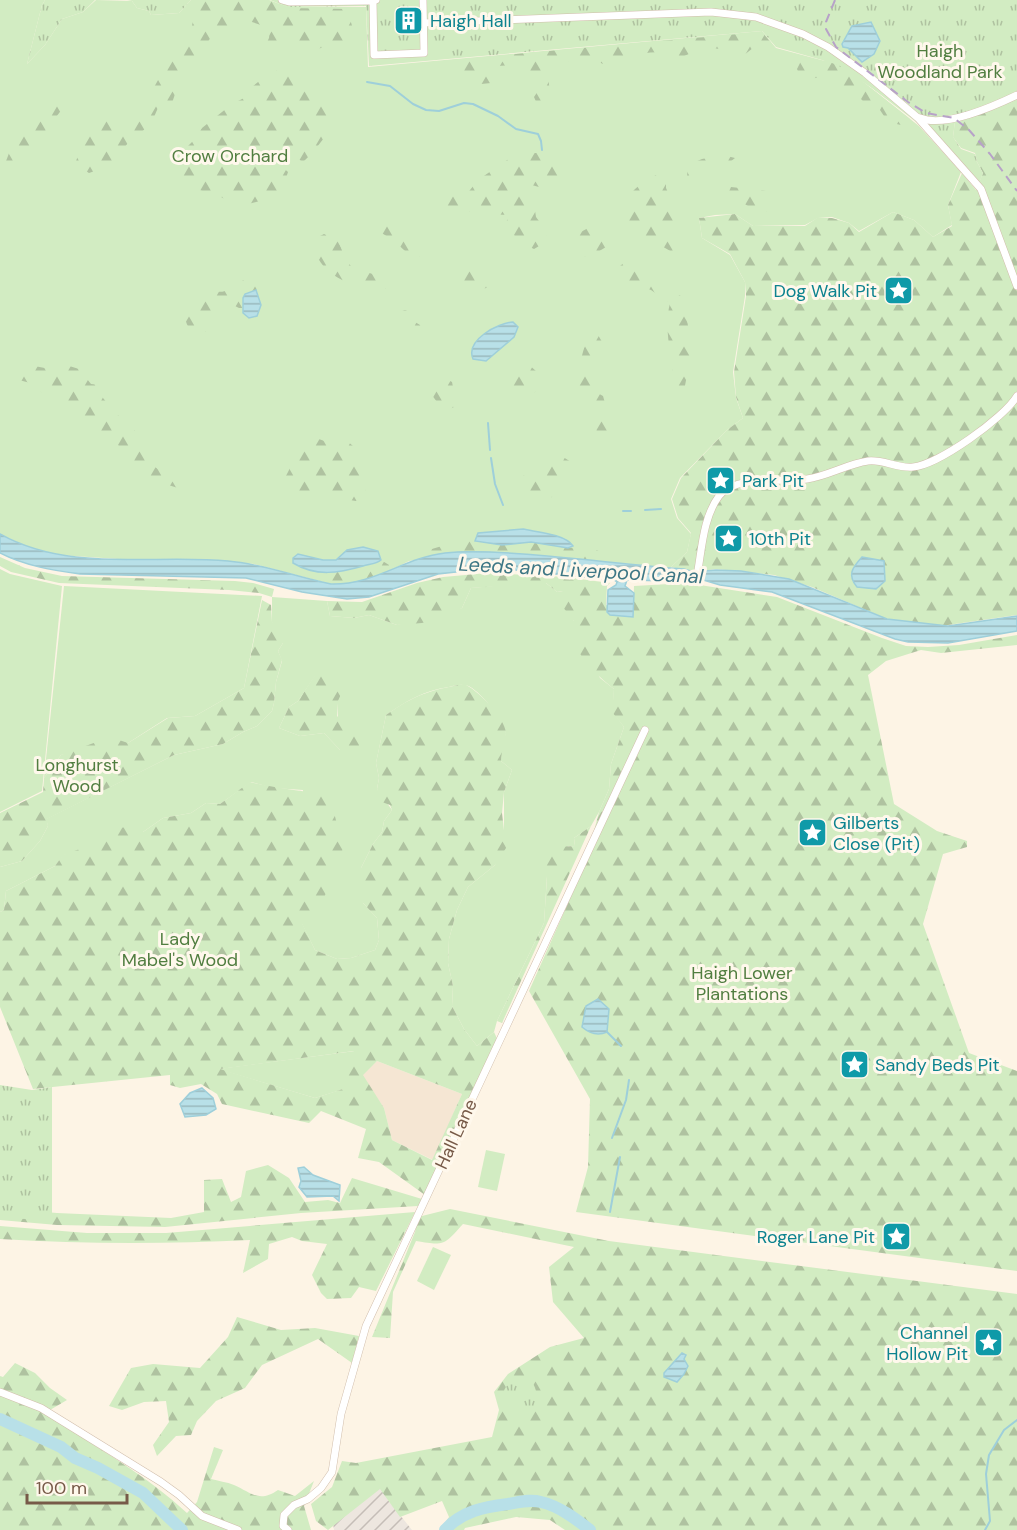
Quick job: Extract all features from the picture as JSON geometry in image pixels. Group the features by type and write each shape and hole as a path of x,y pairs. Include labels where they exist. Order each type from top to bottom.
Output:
{"street":[{"path":"282,0 289,2 374,0 374,55 424,53 423,0"},
{"path":"423,23 711,12 740,14 783,25 828,47 865,73 918,117 981,189 1017,286"},
{"path":"918,117 928,122 941,121 978,111 1017,95"},
{"path":"698,570 711,511 720,495 728,488 740,483 807,479 872,460 903,467 915,467 933,461 976,434 1002,415 1017,396"},
{"name":"Hall Lane","path":"288,1530 283,1526 284,1515 294,1505 308,1499 321,1488 332,1472 341,1414 366,1326 645,729"},
{"path":"0,1392 41,1408 161,1482 202,1516 237,1530"}],"shaded area":[{"path":"377,1061 462,1094 433,1160 392,1140 384,1108 362,1075"},
{"path":"372,1467 388,1500 412,1530 334,1530 329,1496"}],"green space":[{"path":"0,0 45,0 27,64 45,45 62,19 83,12 96,0 132,1 137,8 149,11 151,15 179,13 191,0 269,0 288,7 366,7 368,67 762,31 776,48 825,61 762,29 565,0 761,0 953,137 960,149 976,163 861,80 919,126 961,172 948,205 952,225 933,237 914,220 893,212 859,231 849,223 832,217 818,218 805,225 753,226 735,214 699,218 702,238 730,255 745,282 745,296 733,372 736,398 743,418 727,430 680,478 671,499 677,518 691,534 687,552 670,568 549,556 469,552 409,561 379,576 331,584 254,564 226,561 133,560 59,555 36,551 0,534"},
{"path":"45,0 95,0 83,12 62,19 45,45 27,64 42,5"},
{"path":"127,0 191,0 179,13 151,15 149,11 137,8 132,1"},
{"path":"198,0 268,0 287,8 347,9 353,29 350,46 336,41 312,52 290,35 277,58 264,49 270,28 252,22 237,22 227,36 214,32 206,45 207,60 183,70 172,103 160,103 151,124 128,143 109,166 89,173 75,164 85,136 105,113 120,118 123,122 139,111 167,64 178,56 190,34"},
{"name":"Haigh Woodland Park","path":"270,0 1017,0 1017,99 1003,106 955,121 953,137 961,149 975,154 983,173 977,189 920,125 872,88 836,64 776,47 762,31 369,66 366,6 287,7"},
{"path":"1017,0 1017,615 948,625 929,625 887,619 812,587 774,575 716,569 694,572 671,567 687,552 691,533 678,518 672,499 681,478 727,430 743,418 736,397 734,372 746,296 745,282 730,254 702,238 699,218 735,214 753,226 805,226 817,218 832,218 849,223 859,232 893,212 914,220 933,237 952,226 948,205 962,173 976,190 983,173 975,153 961,148 953,137 955,121"},
{"path":"762,32 772,44 753,48 744,55 713,48 682,57 661,52 603,64 580,59 544,69 542,73 548,77 550,92 554,98 545,106 537,104 534,97 538,91 538,85 529,80 514,65 496,66 495,78 491,83 481,84 451,69 451,60"},
{"path":"806,57 836,64 910,119 909,123 901,125 888,122 880,110 869,108 854,91 840,86 836,80 823,77 808,79 800,76 797,69 802,59"},
{"name":"Crow Orchard","path":"287,65 307,77 339,113 314,151 303,162 278,147 273,149 270,156 288,172 284,184 272,198 248,204 231,203 216,194 194,189 183,182 170,164 193,141 202,128 232,104 244,98 263,78"},
{"path":"54,104 66,104 14,172 7,171 3,166 13,145 32,128 44,111"},
{"path":"543,153 545,160 554,162 569,172 561,192 554,195 528,184 520,190 523,196 534,204 536,217 547,232 546,242 534,249 518,239 509,229 506,225 508,215 452,209 433,204 430,199 466,195 478,180 513,156"},
{"path":"723,155 735,158 730,162 721,161 712,164 711,179 687,177 688,165 702,159"},
{"path":"658,174 666,178 666,188 674,206 678,256 637,231 626,219 624,210 629,196 635,189"},
{"path":"731,187 766,191 773,199 772,211 758,212 728,194"},
{"path":"381,217 393,217 427,251 415,260 393,240 380,232 378,222"},
{"path":"592,226 602,230 606,247 591,256 583,257 576,251 573,243 577,234"},
{"path":"324,234 338,240 351,266 375,275 386,288 381,293 369,290 347,282 328,271 315,253 312,240"},
{"path":"626,261 683,297 692,349 683,396 675,400 674,375 668,339 670,303 651,290 623,279 620,266"},
{"path":"471,266 490,272 495,277 494,283 471,293 460,289 458,276 461,270"},
{"path":"251,278 261,284 243,298 243,308 229,303 224,304 212,312 209,331 195,334 190,329 184,311 201,289 222,292"},
{"path":"405,310 412,313 415,322 420,325 421,330 416,335 399,329 395,324 397,313"},
{"path":"598,335 608,352 594,357 591,372 594,391 603,396 607,410 607,440 597,433 590,408 577,393 578,370 586,341"},
{"path":"526,362 537,372 541,385 534,393 523,394 508,384 506,379 513,368"},
{"path":"24,364 55,370 58,366 66,365 79,369 91,384 99,385 103,398 138,435 140,450 151,464 163,473 183,481 184,485 178,488 146,478 129,461 114,439 97,430 69,409 61,399 44,395 34,384 19,380 17,373"},
{"path":"443,377 452,382 460,396 457,405 453,408 449,409 440,405 432,395 433,386"},
{"path":"316,438 330,443 345,439 362,454 366,473 365,494 356,501 300,492 283,481 299,451"},
{"path":"560,455 571,462 565,484 554,495 549,499 517,492 519,479 547,459"},
{"path":"476,536 475,542 502,545 531,542 568,548 590,547 605,554 613,562 498,552 429,555 425,551"},
{"path":"0,557 25,568 62,576 235,581 274,589 272,597 259,593 229,590 59,583 11,572 0,566"},
{"path":"381,560 389,565 388,571 373,578 348,584 323,583 326,573 350,571"},
{"path":"0,569 10,574 62,586 42,791 0,812"},
{"name":"Haigh Lower Plantations","path":"488,573 565,577 610,583 607,586 606,605 633,617 634,586 687,583 777,597 906,646 959,645 1017,635 1017,645 941,653 921,650 886,661 868,675 894,804 937,831 967,841 967,847 943,854 923,924 969,1053 1017,1071 1017,1271 576,1212 588,1167 590,1099 529,991 585,865 599,812 609,789 611,764 624,727 612,712 614,689 598,676 578,651 574,641 574,621 562,606 563,591 557,592 546,583 471,588 462,608 445,617 422,623 397,625 369,615 354,618 330,616 327,601 362,602 417,583 443,577"},
{"path":"546,583 557,592 563,591 600,678 614,689 613,712 624,727 611,764 609,789 599,812 591,826 574,838 575,846 568,846 547,876 544,923 497,1021 494,1032 477,1046 464,1029 452,1006 453,986 448,963 449,939 457,910 468,887 495,865 504,829 504,792 512,770 501,761 501,750 506,733 487,703 478,692 467,685 440,688 424,693 386,715 376,763 379,778 377,789 392,810 384,821 382,832 361,868 363,903 377,918 379,940 375,950 351,958 337,959 315,950 301,922 303,790 273,788 251,782 220,804 206,803 191,813 163,818 143,832 99,849 64,855 55,866 6,891 4,910 0,912 0,867 22,861 40,841 48,826 46,819 174,755 223,744 257,726 272,711 282,661 278,651 283,643 272,622 272,597 327,601 330,616 354,618 369,615 397,625 462,608 471,588","holes":["315,676 337,703 340,750 324,733 300,736 279,728 289,707 298,701"]},
{"path":"64,586 262,596 244,688 195,716 167,718 128,743 61,755 44,778"},
{"name":"Longhurst Wood","path":"262,600 271,605 272,622 283,626 283,643 278,651 282,660 272,711 257,726 223,744 174,755 47,819 48,826 40,841 22,861 0,867 0,813 43,792 44,778 61,755 110,737 128,743 168,718 195,716 244,688"},
{"path":"331,673 342,692 337,703 337,716 362,739 356,752 340,750 324,733 300,736 279,728 289,707 298,701 315,675"},
{"name":"Lady Mabel's Wood","path":"464,684 483,698 501,720 506,733 501,761 512,770 504,792 502,813 506,848 495,865 468,887 457,910 449,939 448,963 453,986 452,1006 464,1029 477,1046 494,1032 499,1043 425,1195 379,1162 358,1158 366,1129 321,1111 309,1123 222,1104 217,1094 201,1084 180,1088 170,1085 170,1075 33,1089 0,1007 0,912 4,910 6,891 55,866 63,855 91,845 99,848 103,836 118,828 136,826 143,832 163,818 191,813 206,803 220,804 250,782 330,796 343,849 319,911 302,923 315,950 337,959 351,958 375,950 379,940 377,918 363,903 355,884 354,874 361,868 382,832 384,821 392,810 390,805 382,802 377,789 379,778 376,763 386,715 414,698 432,691","holes":["354,1051 343,1089 315,1098 220,1069","377,1061 462,1094 432,1160 392,1140 384,1108 363,1075"]},
{"path":"591,826 502,1023 497,1021 544,923 547,877 543,860 555,847 575,846 574,838"},
{"path":"355,1051 344,1089 315,1098 218,1069"},
{"path":"0,1085 32,1090 52,1087 52,1220 0,1218"},
{"path":"486,1150 505,1154 497,1191 478,1187"},
{"path":"268,1165 289,1178 305,1202 328,1200 340,1203 352,1178 422,1199 418,1206 301,1213 165,1227 57,1225 0,1220 0,1208 171,1218 204,1212 204,1180 222,1179 231,1202 241,1197 246,1171"},
{"path":"450,1209 609,1241 1017,1294 1017,1530 565,1530 550,1520 516,1517 464,1530 440,1530 449,1517 442,1501 400,1517 380,1489 328,1530 316,1521 311,1504 332,1487 342,1461 356,1463 492,1437 499,1410 494,1392 508,1374 550,1347 584,1338 553,1302 549,1267 574,1247 463,1224 443,1242 416,1241 393,1292 390,1338 372,1337 415,1232 418,1217"},
{"path":"415,1212 376,1291 359,1287 351,1298 327,1299 321,1293 312,1275 327,1244 302,1241 292,1237 269,1244 268,1259 243,1273 250,1240 125,1243 0,1239 0,1226 87,1233 166,1233"},
{"path":"433,1247 451,1255 434,1290 417,1281"},
{"path":"237,1317 281,1330 315,1328 359,1336 352,1363 318,1339 262,1365 245,1388 216,1401 197,1421 191,1435 176,1436 157,1456 153,1445 169,1422 166,1401 144,1402 122,1410 109,1406 131,1368 153,1364 200,1368 228,1337"},
{"path":"15,1363 35,1373 67,1400 50,1410 55,1420 140,1475 187,1513 197,1502 214,1447 223,1450 211,1479 231,1484 256,1495 266,1496 278,1490 295,1496 314,1481 304,1506 311,1530 0,1530 0,1376 3,1377"},
{"path":"512,1379 530,1379 536,1390 533,1410 523,1415 507,1413 505,1408 504,1392"}],"water":[{"path":"871,22 880,41 874,54 862,62 842,44 852,26"},
{"path":"256,290 261,305 257,316 249,318 243,313 243,298 245,294"},
{"path":"513,322 518,327 514,337 486,361 473,359 472,352 478,339 492,329"},
{"path":"523,529 557,536 573,546 568,548 531,542 502,545 475,541 478,533"},
{"name":"Leeds and Liverpool Canal","path":"0,534 27,546 54,554 112,560 228,561 331,584 361,580 430,556 465,552 543,556 684,569 694,572 741,571 789,579 887,619 948,626 1017,616 1017,631 948,643 908,642 772,592 720,585 700,579 627,580 625,586 634,593 633,617 610,615 607,612 608,590 616,585 617,582 614,580 516,570 474,570 438,574 369,597 347,599 302,592 246,578 80,574 29,564 0,553"},
{"path":"363,547 378,551 381,560 336,572 319,572 293,563 293,558 298,554 323,560 336,560 347,550"},
{"path":"862,557 884,561 885,581 876,589 857,587 852,579 853,568"},
{"path":"598,999 609,1009 607,1032 600,1034 582,1027 586,1006"},
{"path":"202,1088 213,1098 216,1109 206,1115 185,1117 180,1104 190,1093"},
{"path":"304,1167 313,1175 340,1185 339,1201 333,1196 307,1197 299,1187 301,1181 298,1168"},
{"path":"682,1353 686,1355 684,1359 688,1366 684,1374 677,1382 664,1377 664,1373"}],"waterway":[{"path":"367,82 390,86 413,104 426,110 439,111 464,103 473,104 498,116 516,129 538,134 542,150"},
{"path":"488,423 490,450"},
{"path":"491,458 495,484 503,505"},
{"path":"645,510 661,509"},
{"path":"623,511 631,511"},
{"path":"607,1032 621,1046"},
{"path":"612,1138 626,1100 629,1080"},
{"path":"610,1212 620,1157"},
{"path":"0,1419 61,1447 75,1458 143,1493 182,1530"},
{"path":"985,1530 990,1521 986,1474 989,1455 1004,1430 1017,1420"},
{"path":"445,1530 459,1518 474,1511 525,1501 548,1504 573,1517 590,1530"}],"railway":[{"path":"835,0 826,22 826,29 836,47 926,113 954,118 969,130 990,154 1017,191"}],"place":[{"name":"Haigh Hall","path":"409,21"},
{"name":"Dog Walk Pit","path":"898,291"},
{"name":"Park Pit","path":"721,481"},
{"name":"10th Pit","path":"728,539"},
{"name":"Gilberts Close (Pit)","path":"812,833"},
{"name":"Sandy Beds Pit","path":"854,1065"},
{"name":"Roger Lane Pit","path":"896,1237"},
{"name":"Channel Hollow Pit","path":"989,1343"}]}
